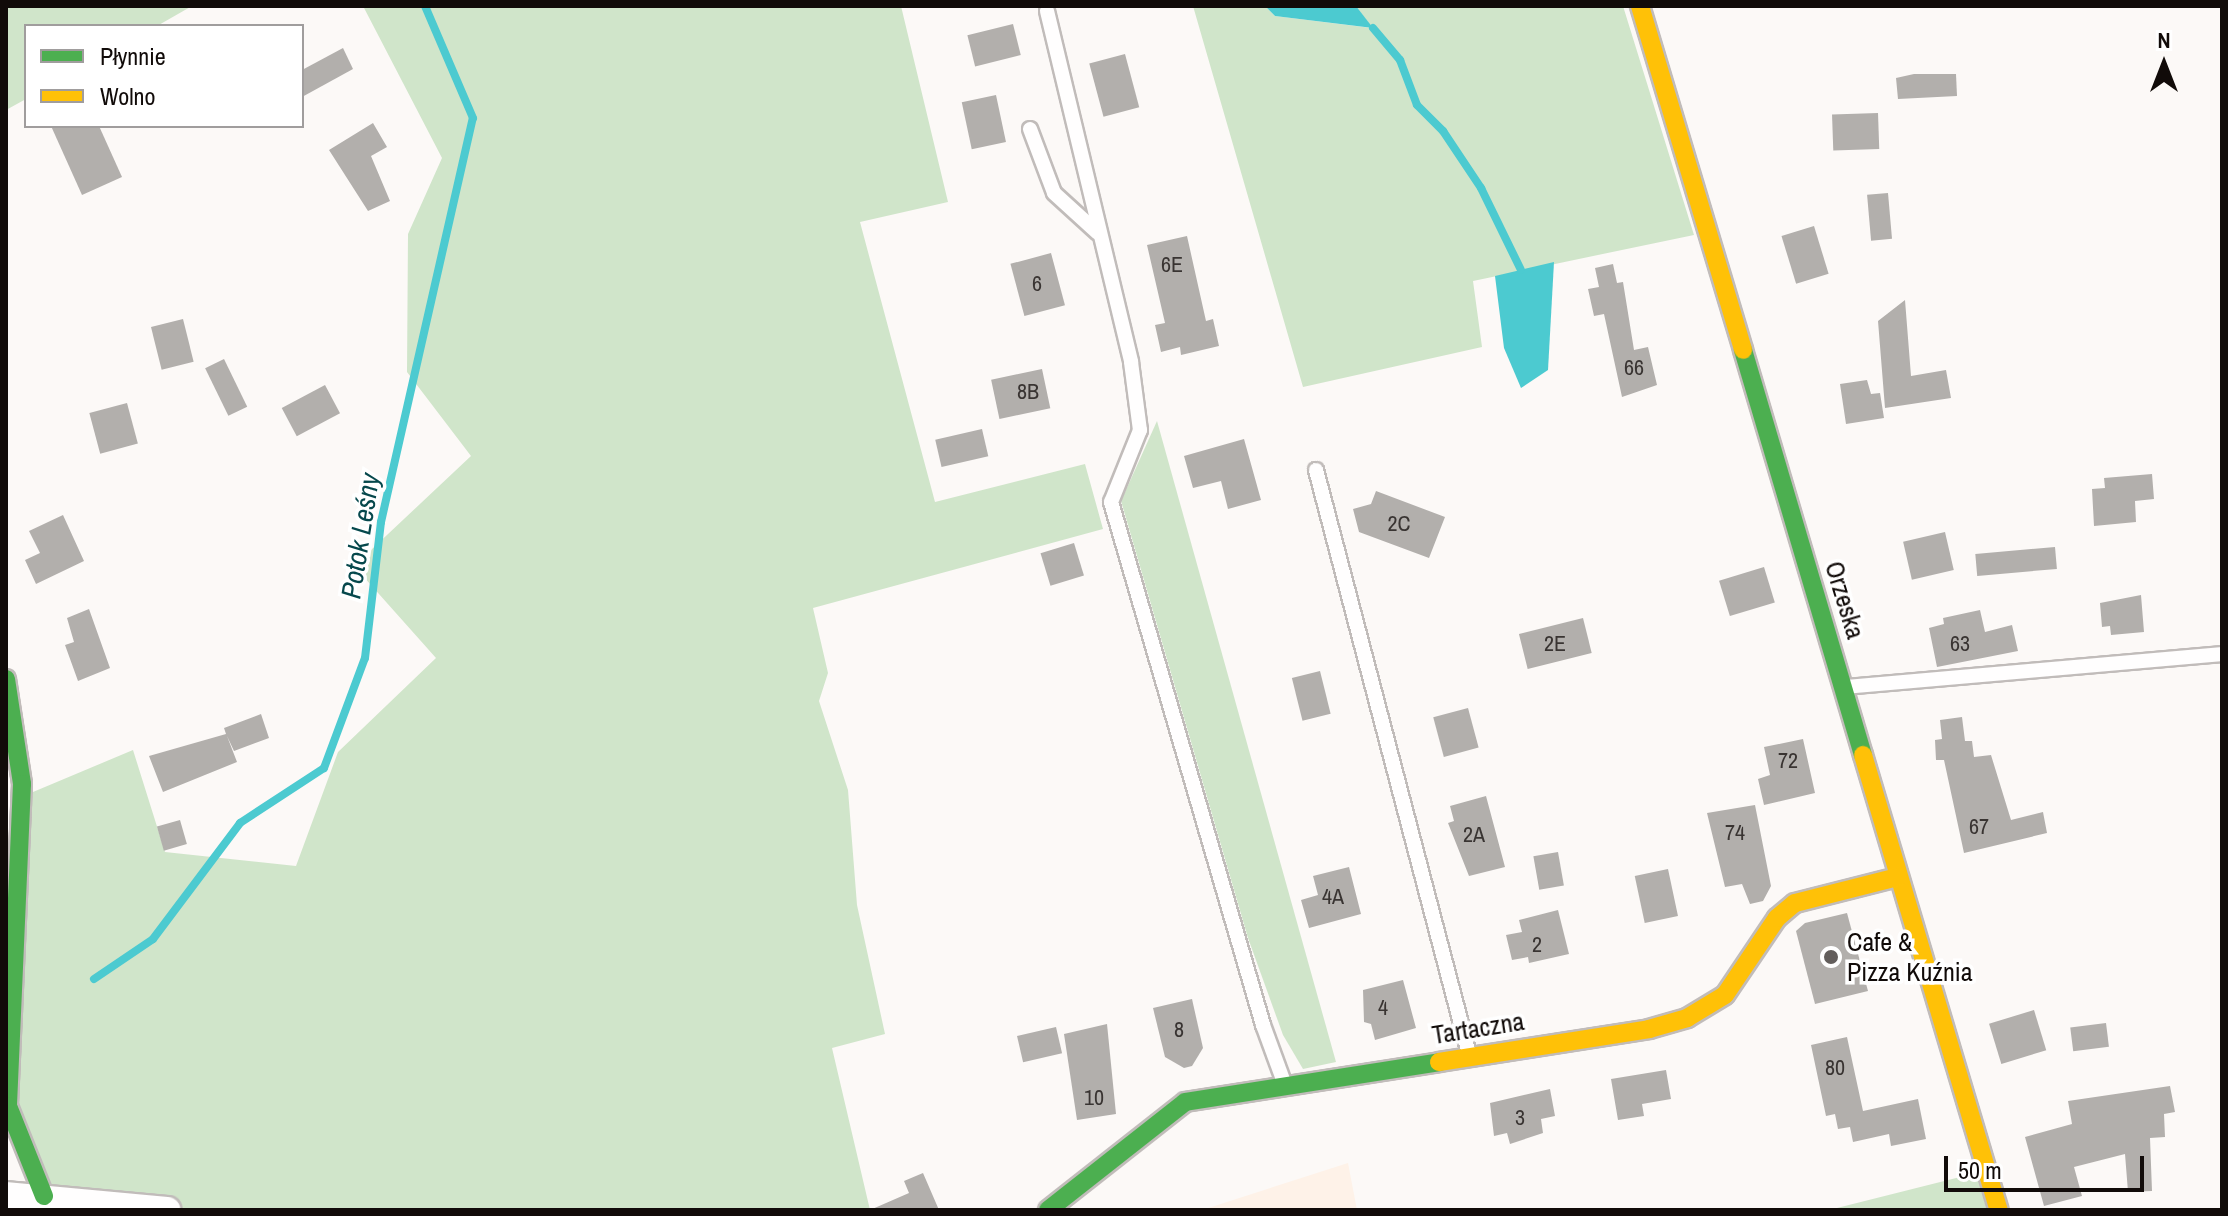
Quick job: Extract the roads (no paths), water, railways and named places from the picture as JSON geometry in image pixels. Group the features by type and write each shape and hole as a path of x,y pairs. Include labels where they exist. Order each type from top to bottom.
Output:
{"street":[{"name":"Orzeska","path":"1640,6 1999,1210"},
{"path":"6,679 22,784 8,1106 44,1196"},
{"name":"Tartaczna","path":"1048,1210 1185,1102 1687,1018 1725,995 1777,918 1795,903 1898,877"},
{"path":"6,1195 44,1196 167,1210"}],"lane":[{"path":"1047,11 1131,362 1140,430 1111,502 1263,1025 1285,1085"},
{"path":"1030,129 1054,193 1099,234"},
{"path":"1316,470 1469,1056"},
{"path":"1844,687 2222,654"}],"water":[{"path":"1265,6 1356,6 1373,28 1275,16"},
{"path":"1554,262 1548,370 1521,388 1504,348 1495,276"}],"waterway":[{"name":"Potok Leśny","path":"94,979 153,939 240,823 324,768 365,658 381,522 473,118 425,6"},
{"path":"1373,28 1400,60 1417,105 1443,131 1481,188 1521,270"}],"place":[{"name":"Cafe & Pizza Kuźnia","path":"1831,957"}]}
